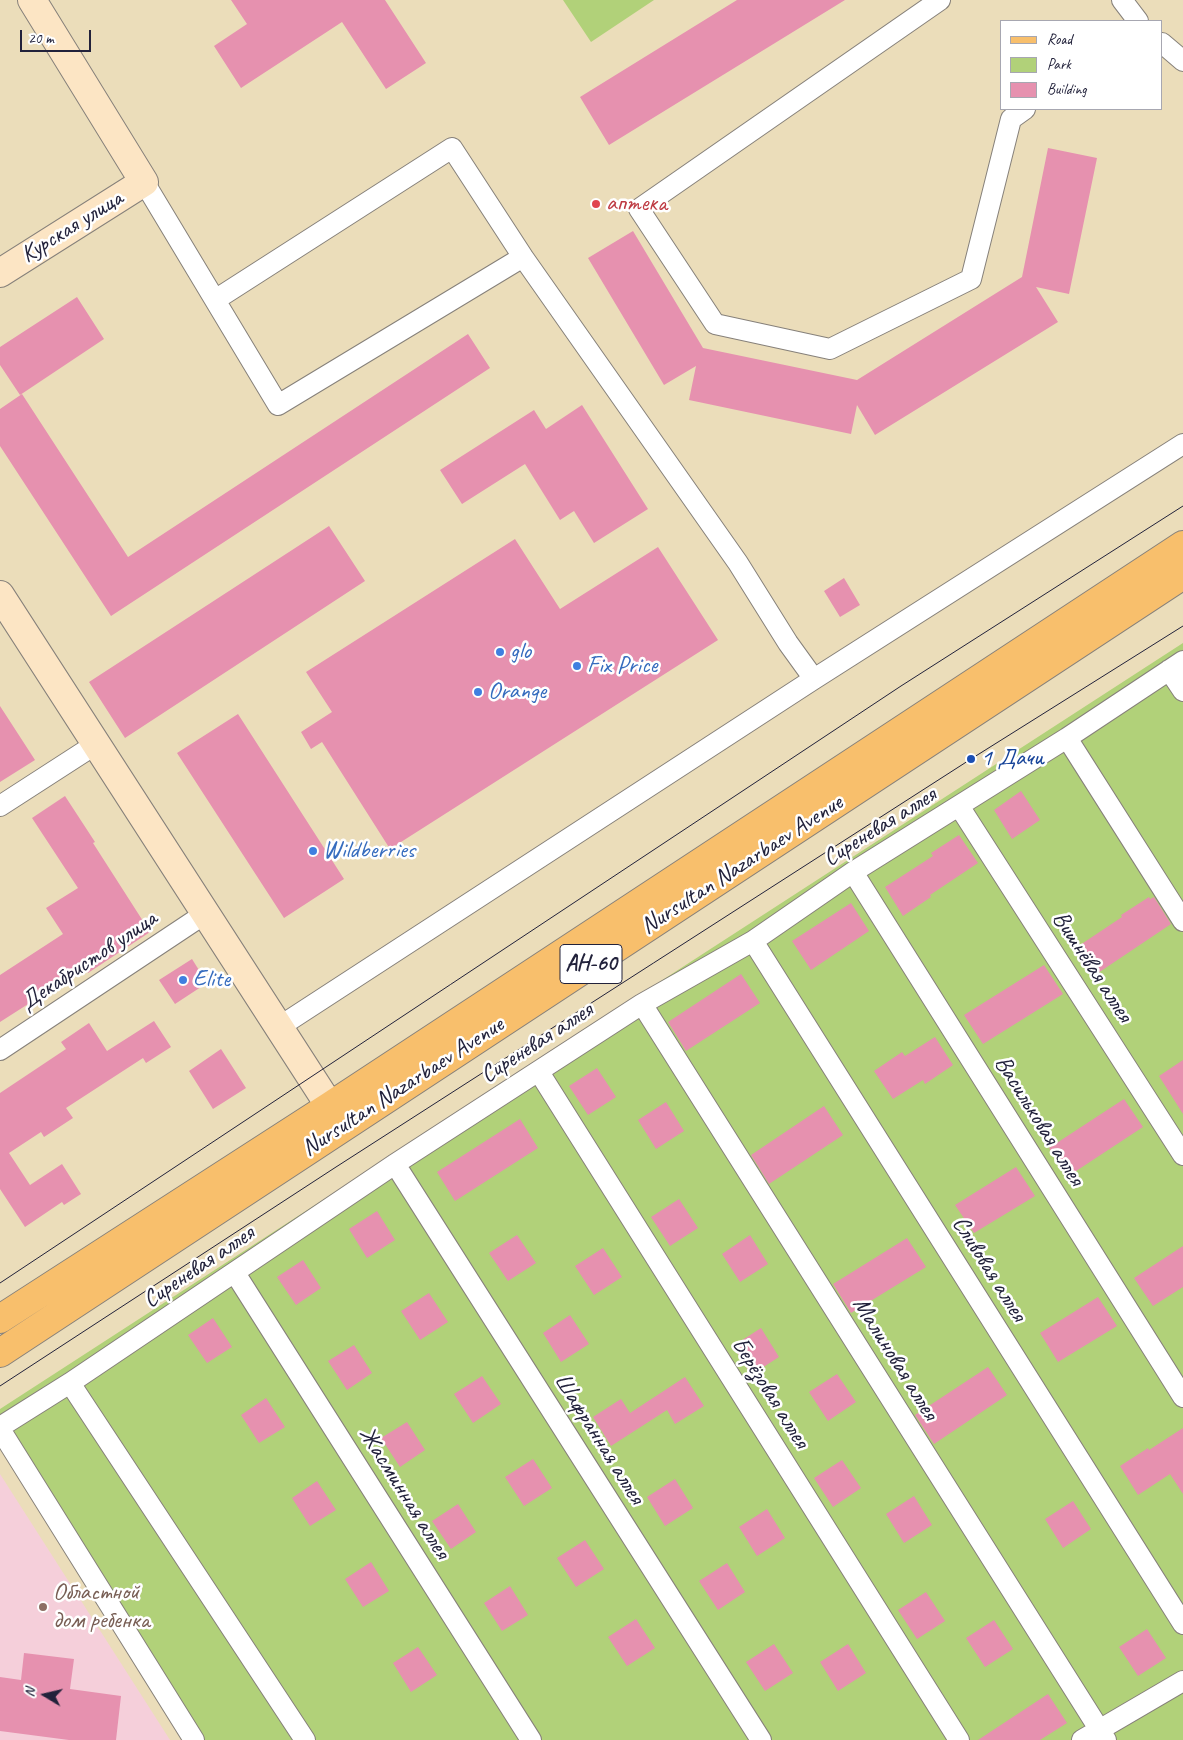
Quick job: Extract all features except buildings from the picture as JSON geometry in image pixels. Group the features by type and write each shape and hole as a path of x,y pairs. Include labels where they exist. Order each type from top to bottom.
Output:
{"main road":[{"name":"Nursultan Nazarbaev Avenue","path":"0,1353 337,1116 1183,545"},
{"name":"Nursultan Nazarbaev Avenue","path":"0,1319 337,1116 1183,575"}],"street":[{"path":"32,0 278,405 523,257"},
{"path":"940,0 639,209 716,324 830,348 971,279 1010,120 1024,110"},
{"path":"1122,0 1137,20"},
{"path":"1163,44 1183,61"},
{"path":"215,300 452,148 523,257 732,555 814,680"},
{"name":"Курская улица","path":"0,273 144,182"},
{"path":"279,1027 814,680 1183,444"},
{"path":"0,595 337,1116"},
{"path":"1176,665 1183,691"},
{"name":"Сиреневая аллея","path":"0,1428 395,1164 642,1004 753,941 853,872 1067,738 1176,665"},
{"path":"1067,738 1183,921"},
{"path":"0,806 96,744"},
{"name":"Вишнёвая аллея","path":"959,806 1183,1156"},
{"name":"Васильковая аллея","path":"853,872 1183,1397"},
{"name":"Декабристов улица","path":"0,1050 206,913"},
{"name":"Сливовая аллея","path":"753,941 1183,1624"},
{"name":"Малиновая аллея","path":"642,1004 1095,1736"},
{"name":"Берёзовая аллея","path":"539,1072 958,1740"},
{"name":"Шафранная аллея","path":"395,1164 761,1740"},
{"name":"Жасминная аллея","path":"234,1273 531,1740"},
{"path":"70,1383 306,1740"},
{"path":"0,1428 194,1740"},
{"path":"1095,1736 1183,1680"}],"shaded area":[{"name":"Областной дом ребенка","path":"0,1474 170,1740 0,1740"}],"green space":[{"path":"563,0 654,0 591,42"},
{"path":"1183,643 1183,1740 202,1740 0,1418 0,1409"}],"tram line":[{"path":"0,1283 901,686 1183,506"},
{"path":"0,1386 336,1167 971,759 1183,626"}],"place":[{"name":"аптека","path":"596,204"},
{"name":"glo","path":"500,652"},
{"name":"Fix Price","path":"577,666"},
{"name":"Orange","path":"478,692"},
{"name":"1 Дачи","path":"971,759"},
{"name":"Wildberries","path":"313,851"},
{"name":"Elite","path":"183,980"},
{"name":"Областной дом ребенка","path":"43,1607"}]}
